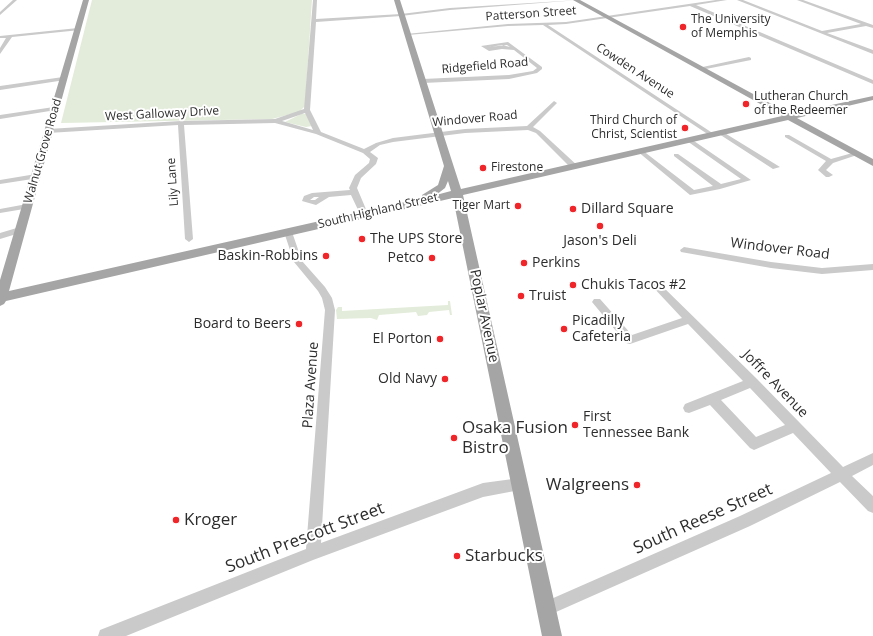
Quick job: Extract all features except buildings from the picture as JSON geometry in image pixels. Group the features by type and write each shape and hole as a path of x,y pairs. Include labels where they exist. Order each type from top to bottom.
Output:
{"main road":[{"name":"Walnut Grove Road","path":"0,299 86,0"},
{"name":"Poplar Avenue","path":"398,0 401,15 440,134 457,193 552,636"},
{"path":"577,0 873,163"},
{"name":"South Highland Street","path":"0,299 873,98"},
{"path":"409,204 430,195 440,188 446,178 449,165"}],"street":[{"path":"0,14 15,0"},
{"path":"315,0 307,110 318,132"},
{"path":"314,21 577,0"},
{"name":"Patterson Street","path":"408,34 508,25 545,25 725,0"},
{"path":"739,0 873,52"},
{"path":"799,0 873,27"},
{"path":"691,5 873,82"},
{"path":"822,32 873,23"},
{"name":"Cowden Avenue","path":"545,25 717,134 776,167"},
{"path":"0,37 78,29"},
{"path":"0,52 10,36"},
{"name":"Ridgefield Road","path":"423,82 509,76 535,72 540,68 516,49"},
{"path":"701,68 749,59"},
{"path":"0,88 63,79"},
{"path":"529,128 554,103"},
{"path":"0,117 54,108"},
{"name":"West Galloway Drive","path":"276,121 307,110"},
{"name":"West Galloway Drive","path":"48,131 181,123 276,121 318,132 365,152"},
{"name":"Lily Lane","path":"181,123 189,239"},
{"name":"Windover Road","path":"365,152 378,144 388,141 440,134 529,128 538,132 575,167"},
{"path":"787,136 830,161"},
{"path":"640,151 694,193 747,180 689,140"},
{"path":"364,214 354,192 358,177 374,160 372,156 365,152"},
{"path":"829,175 822,170 830,161 856,154"},
{"path":"676,156 720,187"},
{"path":"0,182 36,176"},
{"path":"327,196 354,192"},
{"path":"0,211 27,206"},
{"path":"0,236 20,230"},
{"name":"Plaza Avenue","path":"288,232 298,262 322,289 327,298 330,310 313,554"},
{"name":"Windover Road","path":"684,250 771,265 822,271 873,267"},
{"name":"Joffre Avenue","path":"655,284 753,382 873,506"},
{"path":"597,302 630,340 690,319"},
{"path":"689,408 753,382"},
{"path":"712,399 754,444 796,426"},
{"name":"South Reese Street","path":"546,608 745,521 873,459"},
{"name":"South Prescott Street","path":"106,636 313,554 483,490 520,484"}],"green space":[{"path":"92,0 312,0 305,106 299,112 272,119 61,123"},
{"path":"301,114 306,114 312,126 306,127 285,122"},
{"path":"448,301 450,301 452,315 450,315 449,310 429,312 427,315 418,316 416,312 379,315 377,320 371,318 337,319 336,310 338,307 342,307 342,311 448,305"}],"place":[{"name":"The University of Memphis","path":"683,27"},
{"name":"Lutheran Church of the Redeemer","path":"746,104"},
{"name":"Third Church of Christ, Scientist","path":"685,128"},
{"name":"Firestone","path":"483,168"},
{"name":"Tiger Mart","path":"518,206"},
{"name":"Dillard Square","path":"573,209"},
{"name":"Jason's Deli","path":"600,226"},
{"name":"The UPS Store","path":"362,239"},
{"name":"Baskin-Robbins","path":"326,256"},
{"name":"Petco","path":"432,258"},
{"name":"Perkins","path":"524,263"},
{"name":"Chukis Tacos #2","path":"573,285"},
{"name":"Truist","path":"521,296"},
{"name":"Board to Beers","path":"299,324"},
{"name":"Picadilly Cafeteria","path":"564,329"},
{"name":"El Porton","path":"440,339"},
{"name":"Old Navy","path":"445,379"},
{"name":"First Tennessee Bank","path":"575,425"},
{"name":"Osaka Fusion Bistro","path":"454,438"},
{"name":"Walgreens","path":"637,485"},
{"name":"Kroger","path":"176,520"},
{"name":"Starbucks","path":"457,556"}]}
